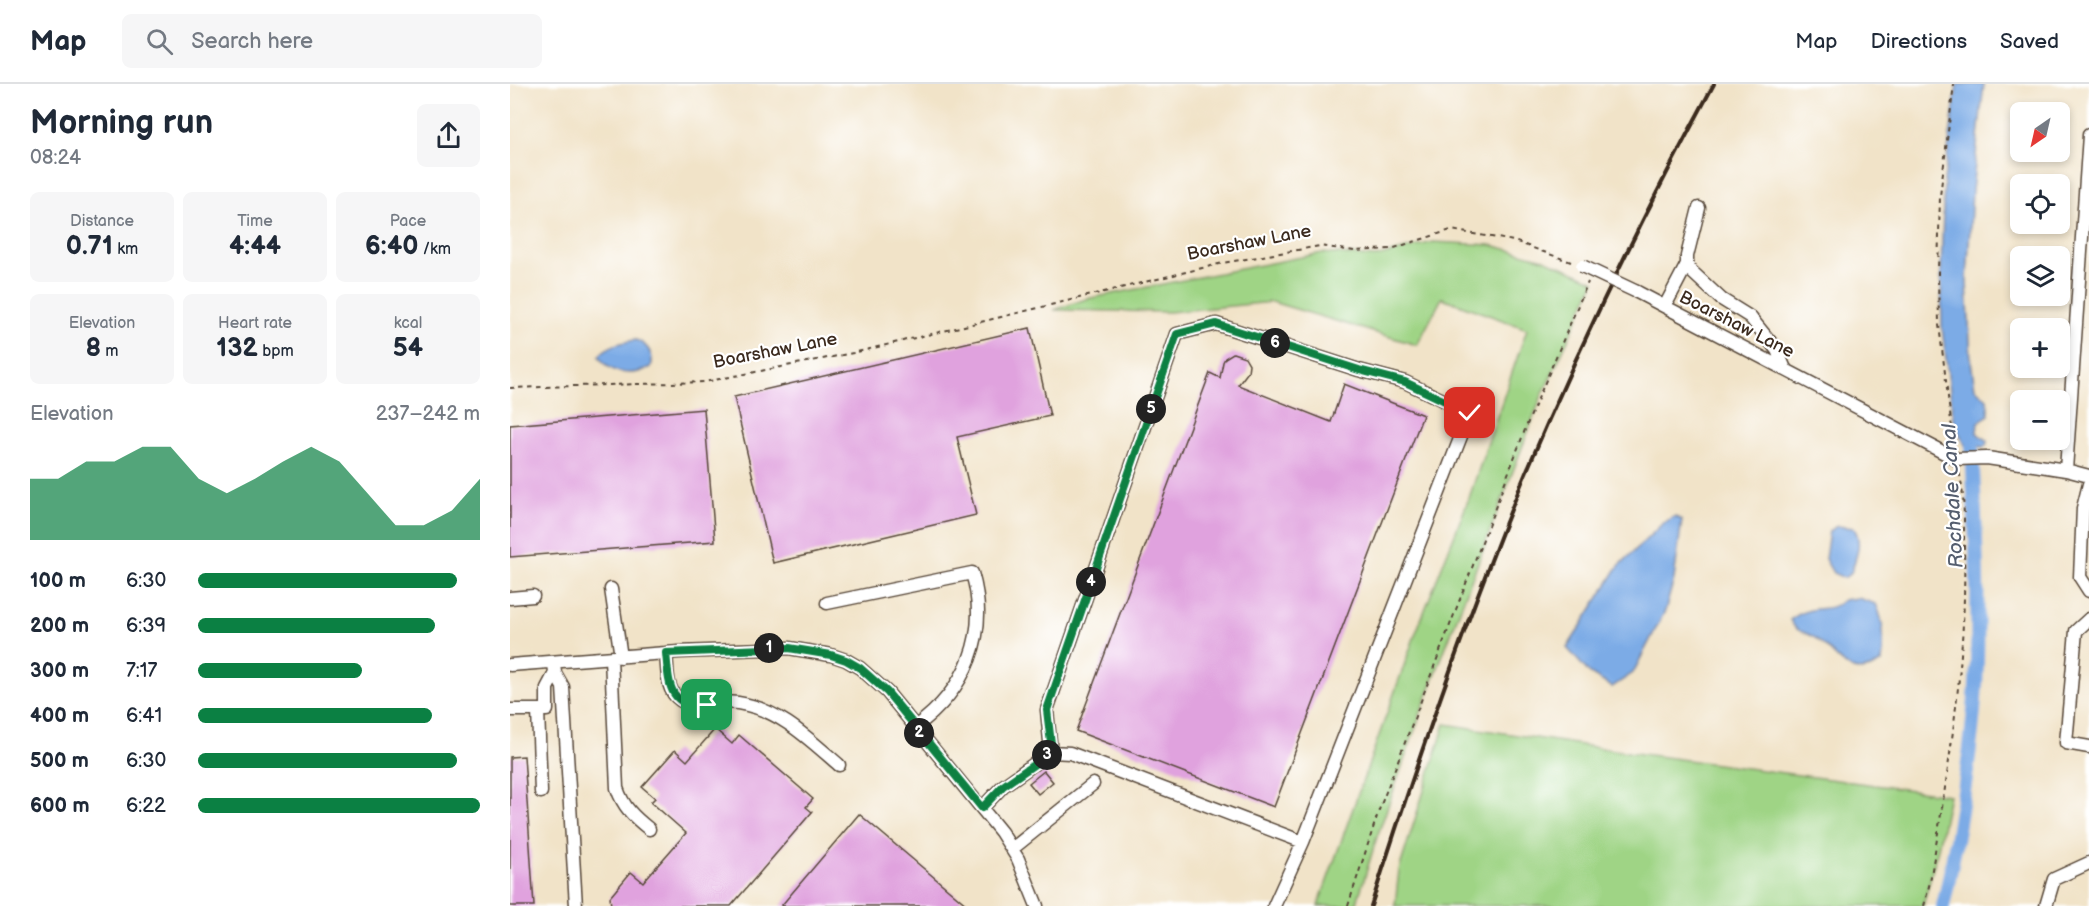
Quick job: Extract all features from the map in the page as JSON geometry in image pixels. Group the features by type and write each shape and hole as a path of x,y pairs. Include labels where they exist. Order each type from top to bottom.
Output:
{"street":[{"path":"2066,470 2089,135"},
{"path":"1699,208 1688,256 1690,270 1721,299 1741,310 1757,324 1777,350 1785,369"},
{"path":"1665,306 1688,264"},
{"name":"Boarshaw Lane","path":"1587,268 1665,306 1959,460"},
{"path":"1052,752 1047,710 1177,334 1216,324 1359,370 1405,382 1470,413 1303,842 1274,906"},
{"path":"1959,460 1987,458 2066,470 2089,476"},
{"path":"2089,484 2083,508 2080,577 2089,591"},
{"path":"827,603 972,573 977,590 978,619 976,637 969,658 949,696 915,727"},
{"path":"611,589 616,657 617,788 620,799 627,810 649,830"},
{"path":"510,598 533,596"},
{"path":"2089,619 2076,631 2066,743 2089,747"},
{"path":"510,665 554,668 616,657 789,648 831,655 860,668 900,707 982,808 1018,859 1037,906"},
{"path":"666,653 669,687 679,700 696,706 729,702 766,710 806,736 839,765"},
{"path":"554,668 563,687 576,906"},
{"path":"541,792 542,710 554,668"},
{"path":"510,710 564,709"},
{"path":"982,808 1003,786 1052,752 1070,753 1303,842"},
{"path":"1012,849 1093,784"},
{"path":"2046,906 2054,879 2089,863"}],"path":[{"path":"1924,906 1930,882 1954,730 1965,598 1961,480 1939,325 1940,196 1954,84"},
{"name":"Boarshaw Lane","path":"510,388 704,382 853,353 1223,263 1320,246 1354,251 1391,249 1451,230 1514,241 1587,268"},
{"path":"1348,906 1379,810 1587,268"}],"green space":[{"path":"1433,242 1491,245 1544,259 1595,281 1541,398 1424,704 1376,840 1356,906 1318,906 1415,635 1469,498 1527,329 1442,298 1417,345 1272,302 1170,312 1054,310 1086,299 1322,253 1376,257"},
{"path":"1445,724 1627,752 1949,795 1923,906 1395,906 1399,870"}],"water":[{"path":"1957,84 1984,84 1972,191 1967,281 1971,361 1975,388 1987,399 1989,415 1980,422 1977,429 1977,433 1987,441 1986,446 1977,446 1974,455 1966,455 1967,449 1954,422 1942,328 1944,181"},
{"path":"636,340 644,344 651,354 651,367 637,372 622,372 609,367 599,356 611,347"},
{"path":"1675,516 1682,520 1674,579 1665,611 1633,673 1612,687 1590,674 1567,648 1618,567 1663,523"},
{"path":"1837,526 1854,528 1858,539 1858,550 1851,573 1844,578 1833,573 1825,559 1829,531"},
{"path":"1858,598 1876,604 1883,633 1882,662 1861,670 1845,665 1815,638 1796,628 1790,620 1800,613 1834,606 1843,600"}],"building":[{"path":"1030,328 1050,416 957,437 976,515 773,563 734,397"},
{"path":"1233,353 1245,357 1249,364 1248,372 1238,385 1331,422 1344,384 1423,415 1274,807 1076,731 1210,373 1220,378 1225,358"},
{"path":"704,409 715,541 510,557 510,425"},
{"path":"715,729 732,744 739,735 813,799 806,807 812,812 731,906 611,906 610,897 631,872 643,882 686,833 651,802 655,798 642,787 675,750 687,761"},
{"path":"524,756 534,906 510,906 510,757"},
{"path":"1044,771 1053,782 1038,794 1029,783"},
{"path":"859,814 968,906 781,906"}],"waterway":[{"name":"Rochdale Canal","path":"1943,906 1963,798 1975,695 1977,607 1972,446"}],"railway":[{"path":"1371,906 1444,689 1525,475 1568,376 1615,277 1714,84"}],"route":[{"path":"707,705 691,705 679,700 673,694 669,687 666,653 789,648 803,649 846,660 860,668 887,692 982,808 1003,786 1052,752 1047,710 1177,334 1216,324 1359,370 1405,382 1470,413"}]}
